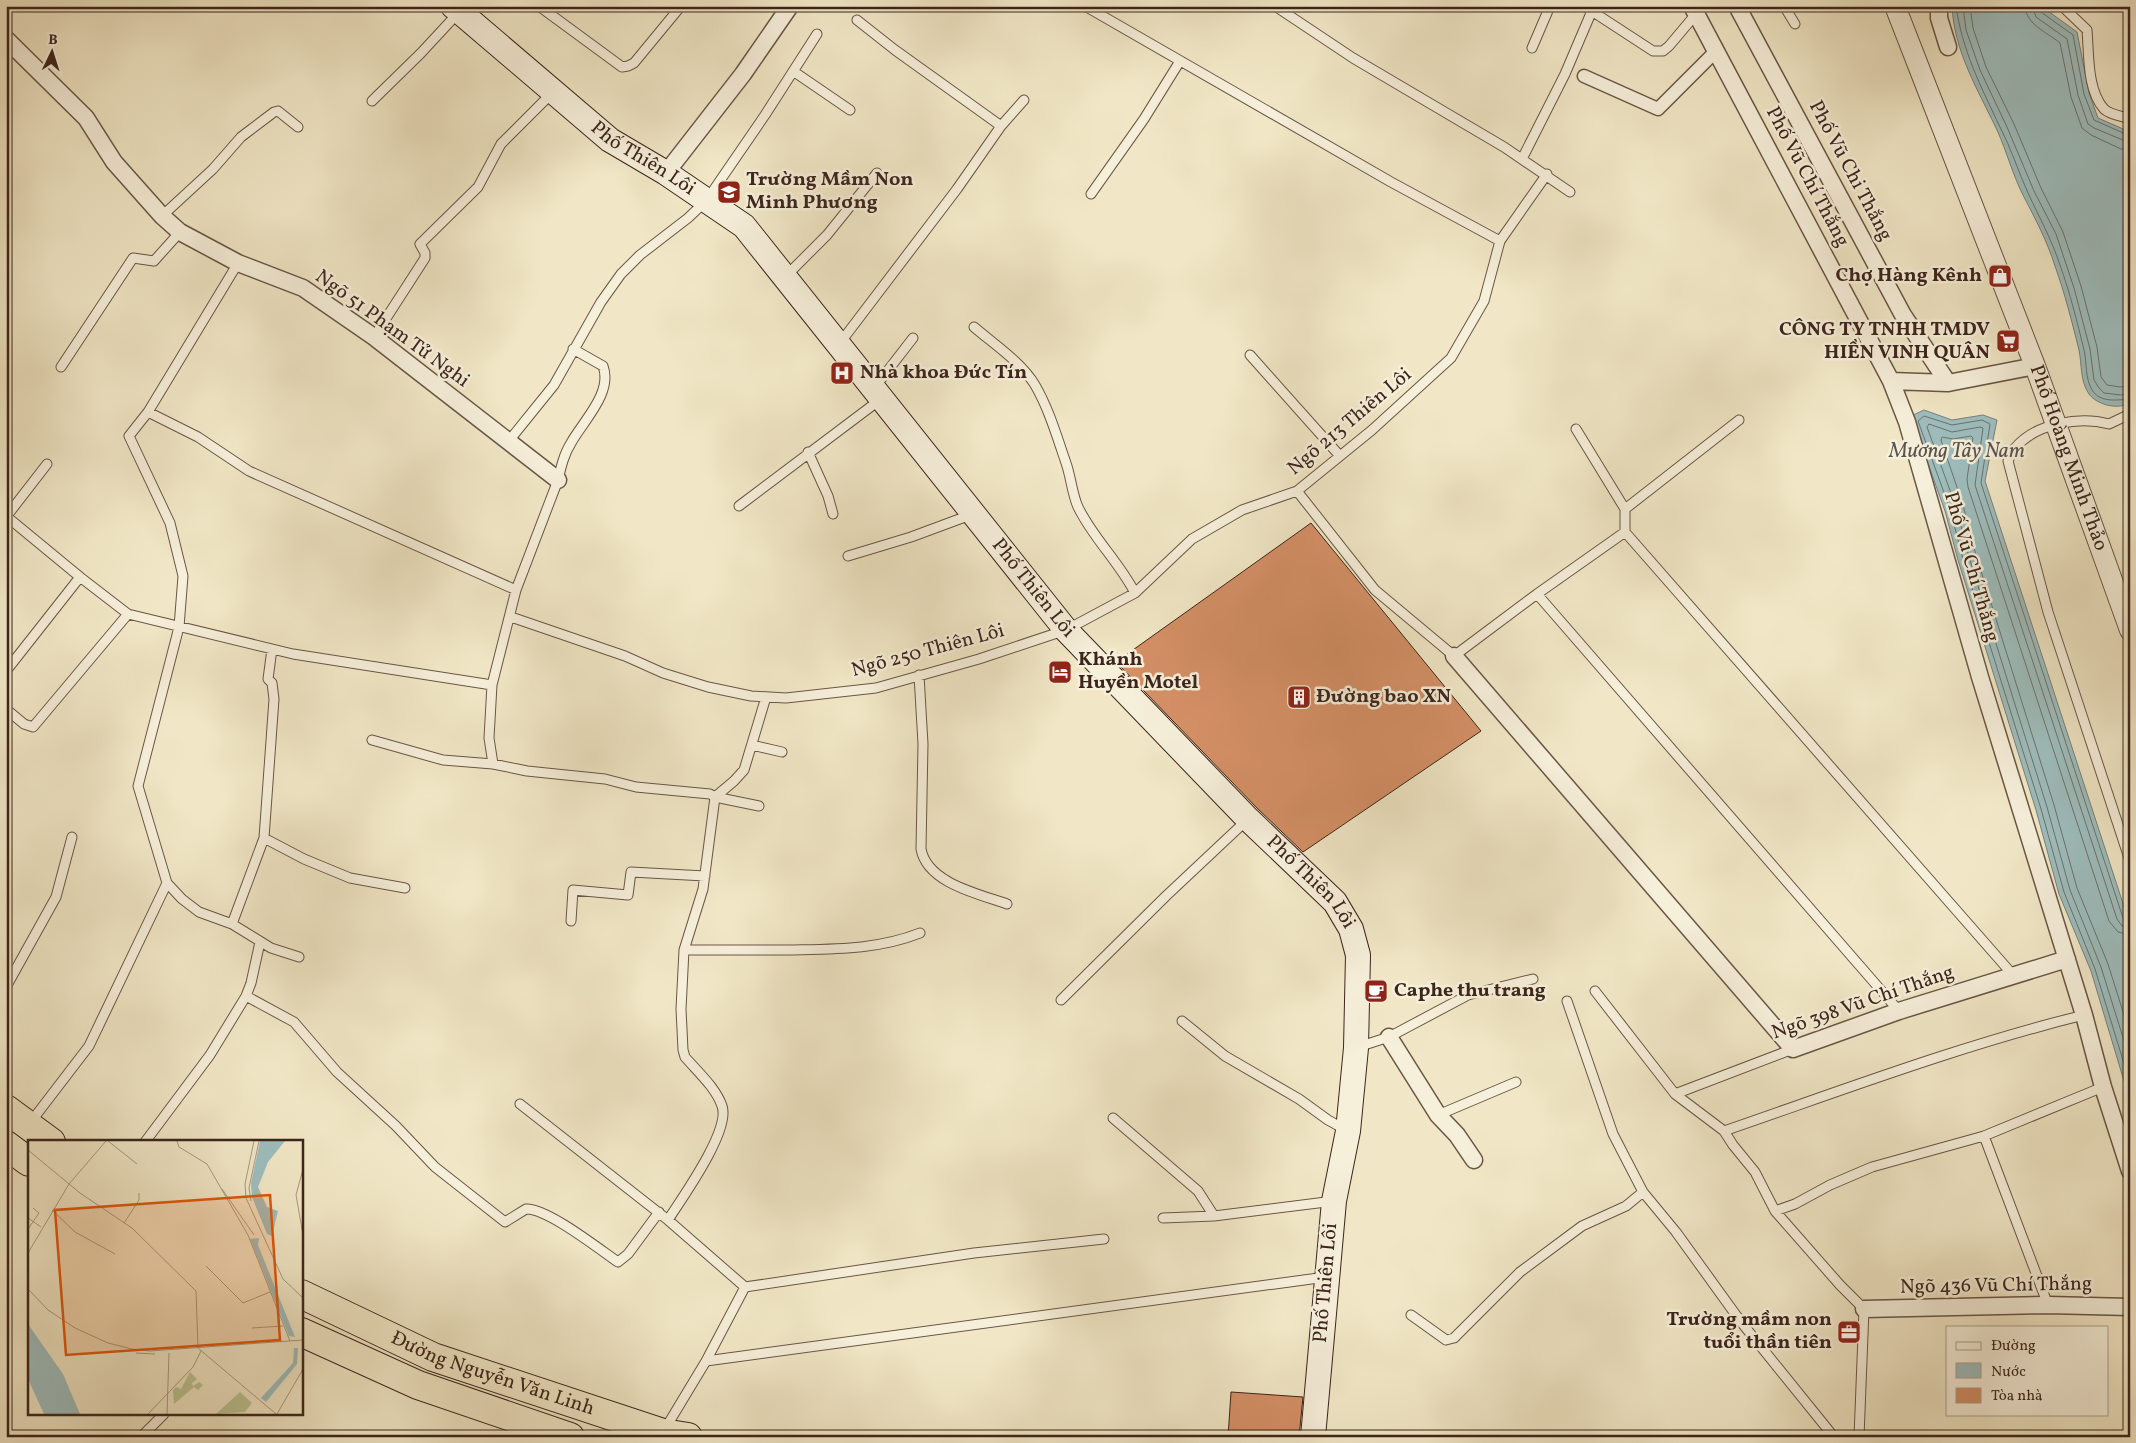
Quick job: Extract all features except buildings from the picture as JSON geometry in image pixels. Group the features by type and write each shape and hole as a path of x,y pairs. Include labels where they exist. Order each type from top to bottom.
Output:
{"highway":[{"path":"6,1109 48,1140"},
{"path":"6,1144 28,1161"},
{"name":"Đường Nguyễn Văn Linh","path":"302,1294 433,1358 675,1435"},
{"name":"Đường Nguyễn Văn Linh","path":"302,1332 418,1385 570,1437"}],"main road":[{"name":"Phố Thiên Lôi","path":"456,9 610,140 666,173 744,226 1066,630 1248,819 1335,902 1351,929 1358,955 1356,1048 1348,1131 1334,1201 1313,1437"}],"street":[{"path":"666,173 738,82 790,6"},
{"name":"Phố Vũ Chi Thắng","path":"1737,6 1903,315 1948,383"},
{"name":"Phố Hoàng Minh Thảo","path":"1895,6 2035,366 2130,630"},
{"path":"1939,6 1939,18 1948,47"},
{"name":"Phố Vũ Chí Thắng","path":"1694,10 1891,381 1907,422 1980,677 2130,1171"},
{"name":"Ngõ 51 Phạm Tử Nghi","path":"6,39 86,118 114,162 162,216 180,232 238,263 303,288 374,337 558,480"},
{"path":"1584,76 1658,109 1715,52"},
{"path":"1891,381 1948,383 2035,366"},
{"path":"1454,656 1793,1049"},
{"name":"Ngõ 398 Vũ Chí Thắng","path":"1793,1049 1899,1011 2067,960"},
{"path":"1389,1037 1438,1115 1457,1135 1474,1160"},
{"name":"Ngõ 436 Vũ Chí Thắng","path":"1864,1309 2048,1305 2130,1307"}],"lane":[{"path":"539,6 622,67 634,62 681,6"},
{"path":"1085,6 1500,241"},
{"path":"1275,6 1354,58 1490,138 1570,192"},
{"path":"1532,48 1550,6"},
{"path":"1584,6 1591,13 1653,51 1663,51 1669,46 1694,10"},
{"path":"1784,6 1795,24"},
{"path":"2062,6 2087,30 2093,87 2105,110 2130,119"},
{"path":"372,100 421,53 456,9"},
{"path":"1522,159 1565,74 1591,13"},
{"path":"857,20 895,50 1001,126"},
{"path":"508,442 554,386 601,302 622,274 640,255 688,218 706,201 818,34"},
{"path":"1091,194 1144,119 1180,61"},
{"path":"793,71 850,110"},
{"path":"374,337 426,258 426,253 420,244 478,187 501,144 554,91"},
{"path":"838,345 957,189 1001,126 1024,100"},
{"path":"162,216 213,169 241,138 274,112 278,111 298,127"},
{"path":"784,278 827,235 877,173"},
{"name":"Ngõ 213 Thiên Lôi","path":"1066,630 1135,593 1192,539 1242,510 1297,491 1372,430 1451,358 1484,301 1500,241 1546,174"},
{"path":"61,367 133,258 137,257 148,262 154,261 180,232"},
{"path":"238,263 148,412 130,436 170,523 183,576 179,627 138,786 167,883 182,899 199,912 232,924 260,942 299,958"},
{"path":"974,327 1014,361 1034,384 1052,425 1078,506 1091,529 1125,573 1135,593"},
{"path":"739,506 808,452 850,425 877,394 913,338"},
{"path":"493,764 489,738 492,685 511,617 516,590 570,444 602,392 607,376 603,366 573,349"},
{"path":"1250,355 1340,456"},
{"path":"148,412 198,437 249,472 516,590"},
{"path":"2130,414 2109,424 2092,420 2056,424 2030,434 2015,448 2008,461 2048,612 2130,861"},
{"path":"1625,508 1739,420"},
{"path":"1576,429 1625,508 1626,532 2013,975"},
{"path":"808,452 828,496 833,514"},
{"path":"47,464 6,516 128,614 293,654 492,685"},
{"path":"1297,491 1375,590 1454,656 1537,594 1626,532"},
{"path":"848,556 910,537 973,514"},
{"path":"6,671 80,577"},
{"path":"1537,594 1899,1011"},
{"path":"6,709 24,724 33,727 128,614"},
{"name":"Ngõ 250 Thiên Lôi","path":"511,617 625,656 663,674 708,688 766,697 786,698 876,688 1066,630"},
{"path":"232,924 264,838 274,699 272,683 268,679 272,649"},
{"path":"919,675 923,744 922,859 944,880 1006,904"},
{"path":"668,1220 702,1168 723,1124 724,1109 718,1097 685,1057 683,1050 681,1009 684,950 703,889 714,797 744,770 766,697"},
{"path":"372,740 443,760 493,764 527,771 605,779 636,787 710,794 714,797 759,806"},
{"path":"752,745 782,752"},
{"path":"1061,1000 1166,896 1248,819"},
{"path":"6,987 56,897 72,837"},
{"path":"264,838 304,859 350,878 405,888"},
{"path":"571,921 573,890 628,895 631,872 705,876"},
{"path":"28,1126 88,1046 167,883"},
{"path":"684,950 847,949 880,946 901,941 920,933"},
{"path":"146,1140 210,1055 246,996 251,983 260,942"},
{"path":"1356,1048 1389,1037 1468,995 1533,979"},
{"path":"1594,991 1675,1094 1724,1131 1755,1172 1775,1211 1840,1285 1864,1309 1859,1437"},
{"path":"246,996 294,1022 338,1072 396,1126 435,1167 505,1222 526,1209 540,1212 572,1230 618,1262 628,1254 659,1212"},
{"path":"1567,1001 1613,1134 1643,1192 1676,1232 1741,1322 1834,1437"},
{"path":"1724,1131 1915,1065 2032,1028 2084,1015"},
{"path":"1182,1021 1225,1056 1299,1099 1328,1120 1348,1131"},
{"name":"Ngõ 398 Vũ Chí Thắng","path":"1675,1094 1793,1049"},
{"path":"1438,1115 1516,1082"},
{"path":"1775,1211 1795,1204 1830,1184 1872,1166 1984,1136 2103,1087"},
{"path":"520,1104 659,1212 745,1287 974,1254 1104,1239"},
{"path":"1113,1118 1198,1191 1214,1216"},
{"path":"1984,1136 2048,1305"},
{"path":"1412,1315 1446,1340 1454,1338 1520,1272 1582,1226 1626,1206 1643,1192"},
{"path":"1163,1218 1214,1216 1334,1201"},
{"path":"706,1361 1326,1277"},
{"path":"675,1435 706,1361 745,1287"},
{"path":"141,1437 162,1416"}],"water":[{"path":"1952,6 2041,6 2077,32 2089,93 2098,118 2130,132 2130,403 2120,406 2102,404 2093,398 2086,389 2074,329 2052,257 2020,189 1997,130 1968,70 1957,39"},
{"name":"Mương Tây Nam","path":"1924,410 1952,420 1983,415 1997,420 1985,481 2130,925 2130,1101 2091,971 2059,894 2036,810 1958,560 1945,511 1911,416"}],"place":[{"name":"Trường Mầm Non Minh Phương","path":"729,192"},
{"name":"Chợ Hàng Kênh","path":"2000,276"},
{"name":"CÔNG TY TNHH TMDV HIỀN VINH QUÂN","path":"2008,341"},
{"name":"Nhà khoa Đức Tín","path":"842,373"},
{"name":"Khánh Huyền Motel","path":"1060,672"},
{"name":"Đường bao XN","path":"1299,697"},
{"name":"Caphe thu trang","path":"1376,991"},
{"name":"Trường mầm non tuổi thần tiên","path":"1849,1332"}]}
